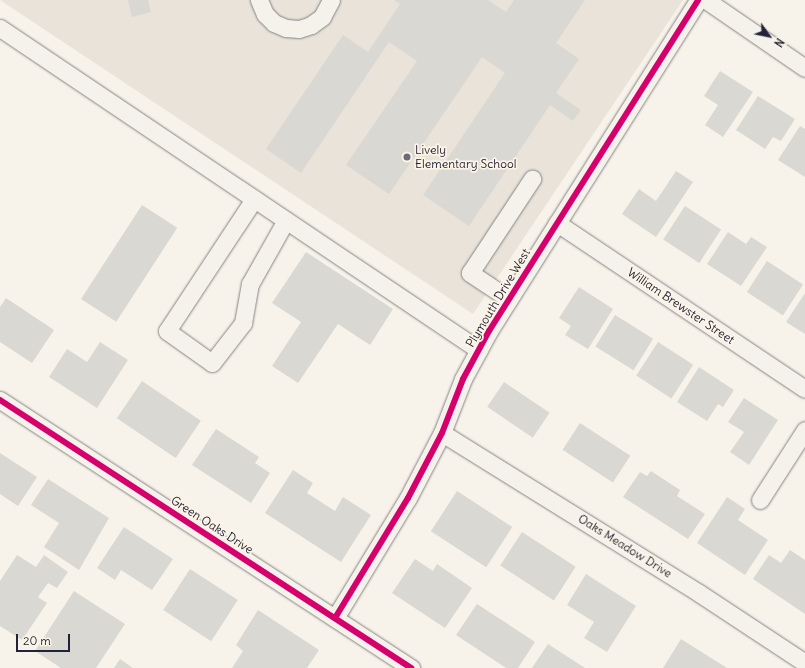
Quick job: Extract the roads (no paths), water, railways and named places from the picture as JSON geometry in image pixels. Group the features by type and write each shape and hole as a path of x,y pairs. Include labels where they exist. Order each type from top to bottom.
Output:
{"street":[{"path":"259,0 265,14 274,23 286,28 299,28 311,25 322,17 331,0"},
{"name":"Plymouth Drive West","path":"335,618 408,498 442,433 463,379 479,350 557,223 698,0"},
{"path":"706,0 805,68"},
{"path":"0,28 479,350"},
{"path":"510,299 470,273 532,179"},
{"path":"254,199 167,330 212,362 242,323 250,284 286,220"},
{"name":"William Brewster Street","path":"557,223 805,389"},
{"name":"Green Oaks Drive","path":"0,400 411,668"},
{"path":"760,500 805,430"},
{"name":"Oaks Meadow Drive","path":"442,433 699,593 805,663"}],"place":[{"name":"Lively Elementary School","path":"407,157"}]}
